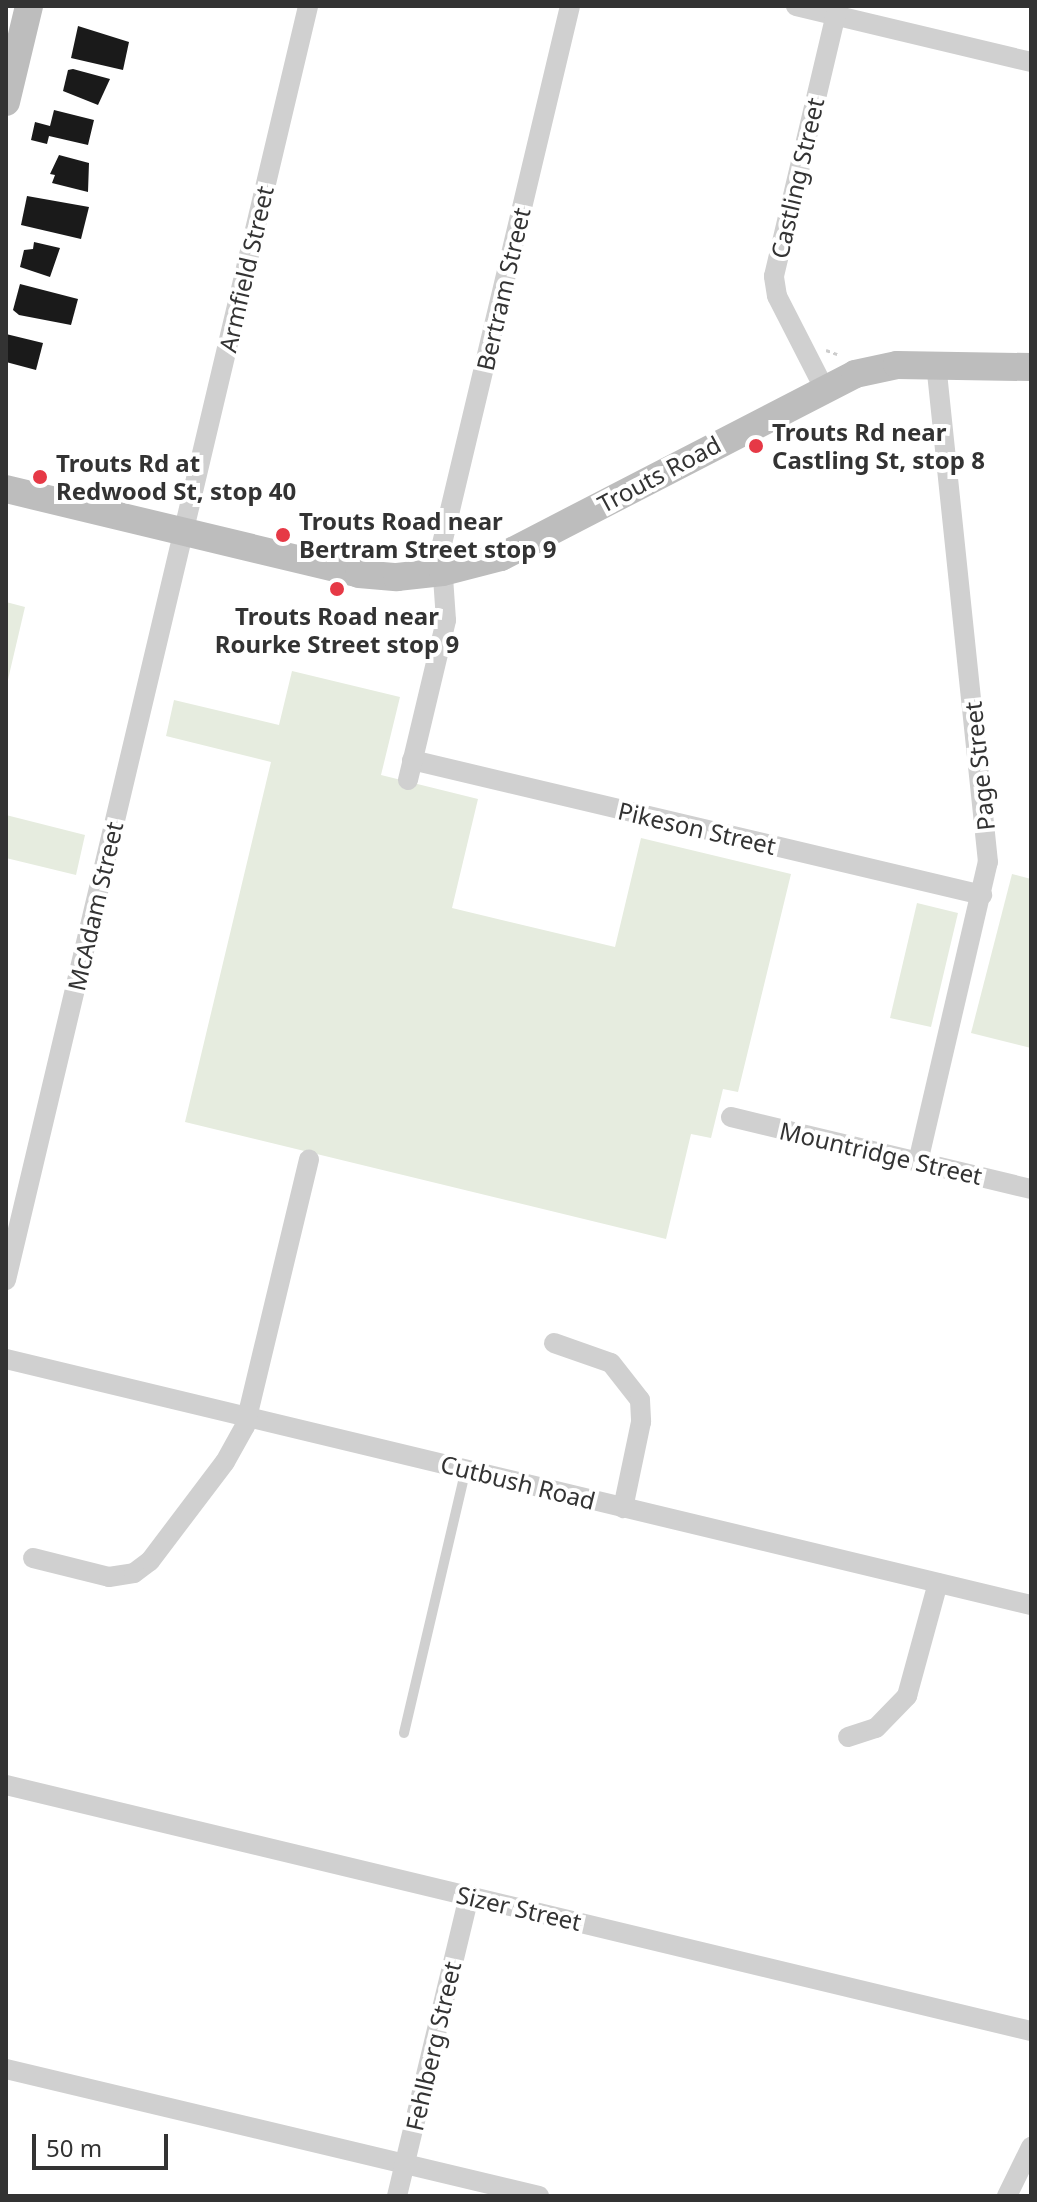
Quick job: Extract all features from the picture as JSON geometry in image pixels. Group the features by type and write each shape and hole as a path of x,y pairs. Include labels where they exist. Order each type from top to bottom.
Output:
{"street":[{"path":"6,102 29,6"},
{"name":"Armfield Street","path":"184,532 308,6"},
{"name":"Bertram Street","path":"410,770 446,620 441,548 570,6"},
{"path":"796,6 837,11 1031,62"},
{"name":"Castling Street","path":"824,388 777,296 774,276 837,11"},
{"name":"Trouts Road","path":"6,489 359,574 443,572 501,557 824,388 875,368 936,363 1031,367"},
{"name":"Page Street","path":"918,1162 982,895 987,849 936,363"},
{"name":"McAdam Street","path":"6,1280 184,532"},
{"name":"Pikeson Street","path":"410,770 982,895"},
{"name":"Mountridge Street","path":"731,1117 1031,1189"},
{"path":"33,1558 109,1577 143,1568 225,1462 248,1416 309,1160"},
{"path":"554,1343 611,1363 640,1400 641,1422 623,1508"},
{"name":"Cutbush Road","path":"6,1359 1031,1605"},
{"path":"848,1737 876,1728 907,1696 938,1583"},
{"name":"Sizer Street","path":"6,1785 1031,2031"},
{"name":"Fehlberg Street","path":"397,2196 469,1896"},
{"path":"6,2069 539,2196"},
{"path":"1007,2196 1031,2147"}],"lane":[{"path":"404,1733 466,1469"}],"path":[{"path":"818,343 837,354"}],"shaded area":[{"path":"6,602 25,607 6,688"},
{"path":"292,671 400,697 381,775 478,799 452,908 615,947 641,838 791,874 738,1092 723,1089 711,1138 691,1134 666,1239 185,1122 271,762 166,736 174,700 279,725"},
{"path":"6,815 85,835 76,875 6,858"},
{"path":"1012,874 1031,879 1031,1048 971,1033"},
{"path":"917,903 958,913 931,1027 890,1018"}],"building":[{"path":"78,26 129,42 123,70 71,58"},
{"path":"68,70 110,79 98,105 63,91"},
{"path":"54,110 94,120 88,145 49,136 47,144 31,140 35,122 50,126"},
{"path":"59,155 89,163 88,192 52,183 55,175 50,174"},
{"path":"27,196 89,207 81,239 21,225"},
{"path":"34,242 60,248 50,277 20,267 24,250 33,249"},
{"path":"20,284 78,299 71,325 19,315 13,310"},
{"path":"6,334 43,343 36,370 6,362"}],"place":[{"name":"Trouts Rd near Castling St, stop 8","path":"756,446"},
{"name":"Trouts Rd at Redwood St, stop 40","path":"40,477"},
{"name":"Trouts Road near Bertram Street stop 9","path":"283,535"},
{"name":"Trouts Road near Rourke Street stop 9","path":"337,589"}]}
